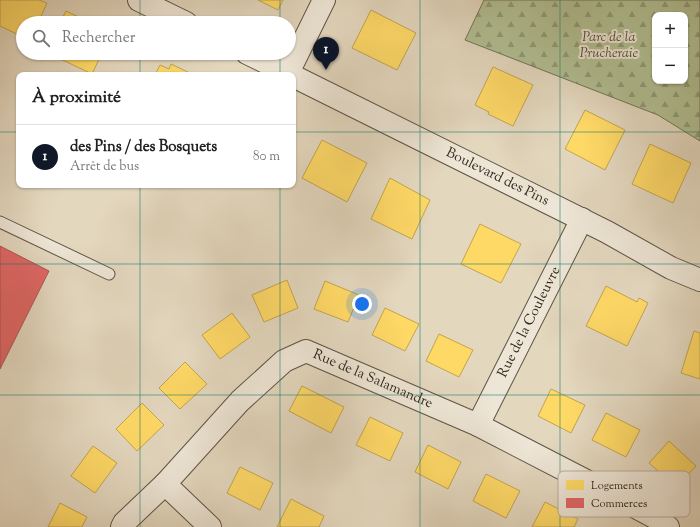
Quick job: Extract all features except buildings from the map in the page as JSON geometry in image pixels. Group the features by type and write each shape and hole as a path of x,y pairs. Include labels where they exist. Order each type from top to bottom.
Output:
{"street":[{"path":"139,0 172,16"},
{"path":"292,72 324,0"},
{"name":"Boulevard des Pins","path":"262,60 287,72"},
{"name":"Boulevard des Pins","path":"296,77 582,220 671,268 700,280"},
{"name":"Rue de la Couleuvre","path":"478,425 582,220"},
{"name":"Rue de la Salamandre","path":"122,527 124,523 165,484 240,401 284,361 306,351 478,425 567,471"},
{"path":"165,484 210,527"},
{"name":"Rue de la Salamandre","path":"653,517 668,527"}],"lane":[{"path":"0,222 109,274"}],"green space":[{"name":"Parc de la Prucheraie","path":"484,0 700,0 700,141 658,115 465,40"}],"place":[{"name":"des Pins / des Bosquets","path":"326,70"}]}
